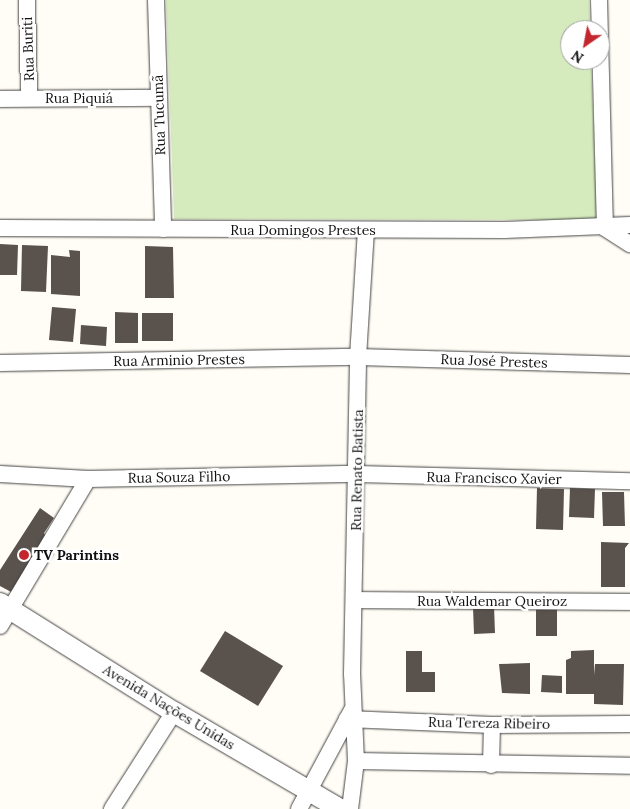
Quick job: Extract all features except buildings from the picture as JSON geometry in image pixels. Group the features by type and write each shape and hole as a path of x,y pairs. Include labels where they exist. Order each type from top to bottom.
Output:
{"street":[{"name":"Rua Buriti","path":"26,0 29,97"},
{"name":"Rua Tucumã","path":"156,0 163,229"},
{"path":"599,0 605,228 630,244"},
{"name":"Rua Piquiá","path":"0,98 158,98"},
{"name":"Rua Domingos Prestes","path":"0,228 366,230 605,228 630,225"},
{"name":"Rua Renato Batista","path":"350,809 356,761 352,717 358,358 366,230"},
{"name":"Rua Arminio Prestes","path":"0,363 358,358"},
{"name":"Rua José Prestes","path":"358,358 630,365"},
{"name":"Rua Souza Filho","path":"0,474 88,479 357,474"},
{"name":"Rua Francisco Xavier","path":"357,474 630,481"},
{"path":"3,613 88,479"},
{"name":"Rua Waldemar Queiroz","path":"355,600 630,602"},
{"name":"Avenida Nações Unidas","path":"3,613 340,809"},
{"path":"112,809 174,712"},
{"name":"Rua Renato Batista","path":"299,809 352,717"},
{"name":"Rua Tereza Ribeiro","path":"352,717 492,725 630,724"},
{"path":"491,765 492,725"},
{"path":"356,761 491,765 630,766"}],"green space":[{"path":"166,0 589,0 590,20 560,20 560,70 591,70 597,220 174,219"}],"place":[{"name":"TV Parintins","path":"24,555"}]}
